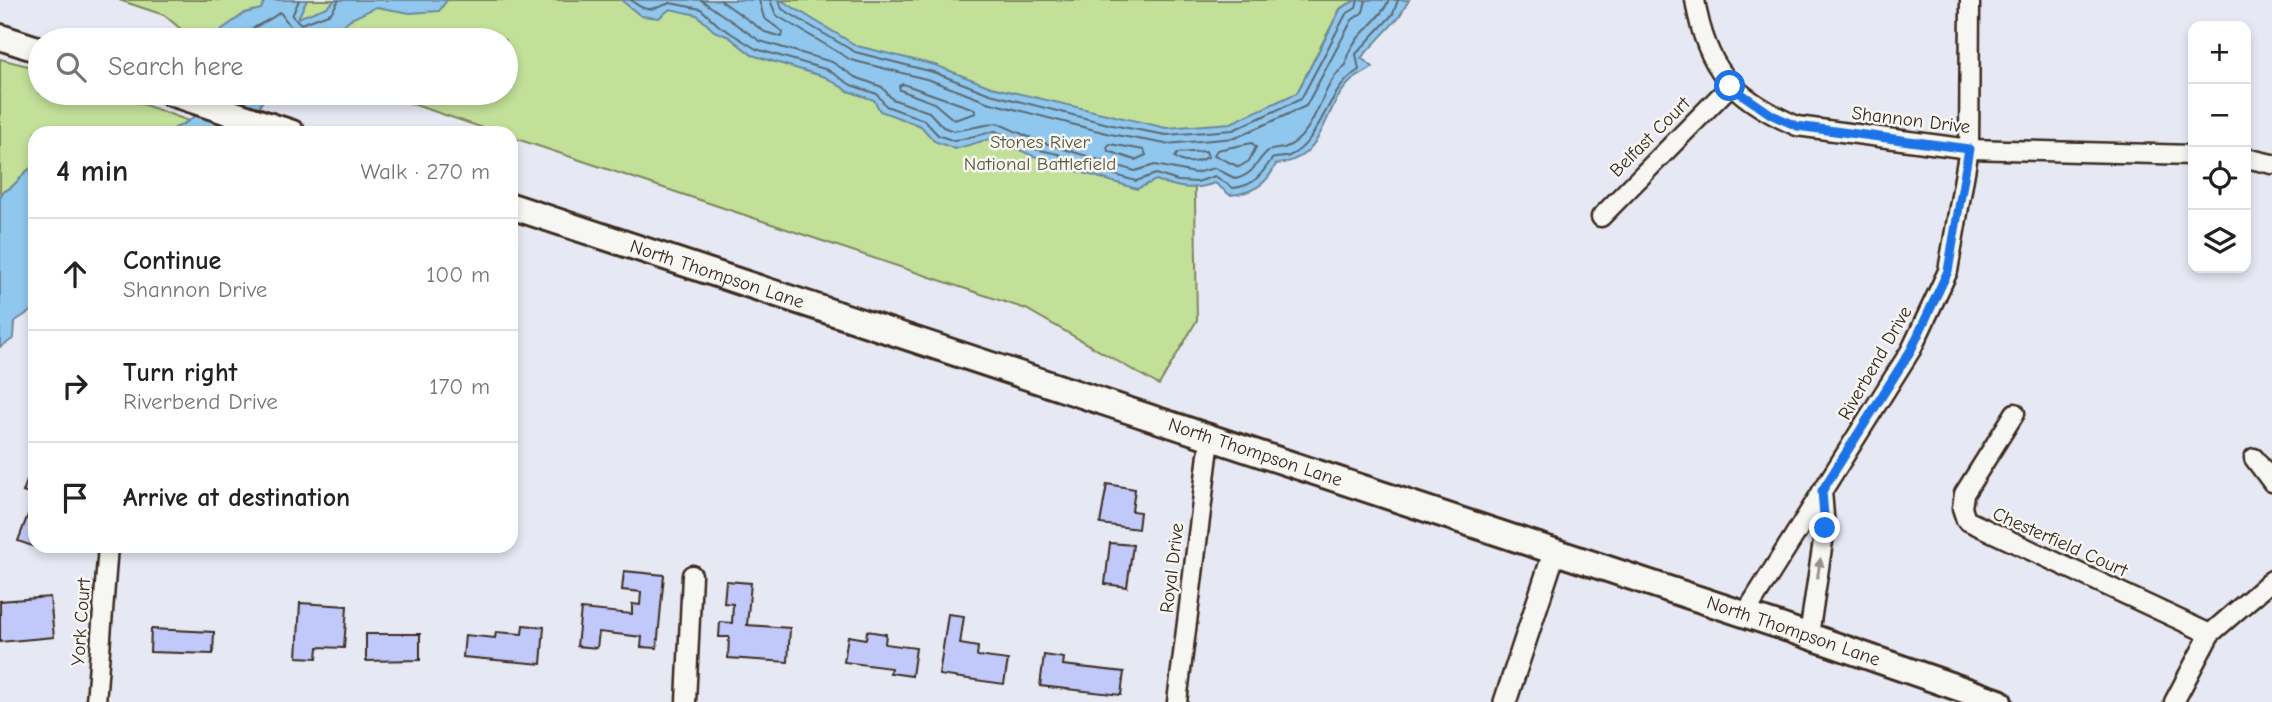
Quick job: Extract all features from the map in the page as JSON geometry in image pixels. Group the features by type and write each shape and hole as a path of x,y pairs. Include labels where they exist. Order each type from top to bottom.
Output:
{"main road":[{"path":"0,37 28,46"},
{"path":"207,105 271,126"},
{"name":"North Thompson Lane","path":"518,208 1554,553 1809,635 1998,702"}],"street":[{"name":"Shannon Drive","path":"1695,0 1700,31 1730,86 1772,115 1797,126 1969,149 2188,156"},
{"name":"Riverbend Drive","path":"1745,614 1911,350 1948,271 1969,149 1970,0"},
{"name":"Belfast Court","path":"1601,217 1730,86"},
{"path":"2251,159 2272,164"},
{"name":"Chesterfield Court","path":"2015,413 1965,494 1962,508 1966,520 2210,634"},
{"name":"Royal Drive","path":"1177,702 1210,439"},
{"path":"2254,458 2272,482"},
{"path":"1809,635 1825,528 1822,491"},
{"name":"York Court","path":"96,702 107,553"},
{"path":"1504,702 1554,553"},
{"path":"686,702 692,575"},
{"path":"2174,702 2210,634 2272,580"}],"green space":[{"name":"Stones River National Battlefield","path":"119,0 1356,0 1340,9 1297,93 1194,141 1197,320 1159,385 1026,309 518,139 518,126 477,126 416,105 518,105 518,28 180,28 164,15"},
{"path":"0,59 28,66 28,105 145,105 189,121 179,126 28,126 28,171 3,192 0,198"}],"water":[{"path":"265,0 307,0 298,18 327,7 335,0 447,0 439,11 410,13 376,7 349,20 340,28 224,28 245,13 261,9"},
{"path":"621,0 781,0 857,46 935,65 991,87 1166,128 1231,123 1297,93 1341,8 1356,0 1409,0 1399,17 1361,58 1373,67 1352,80 1341,93 1321,132 1305,153 1293,160 1276,164 1258,187 1230,195 1215,183 1185,188 1156,180 1137,189 1074,170 1056,161 1033,156 993,138 955,149 934,141 921,126 880,111 874,100 848,91 825,77 752,55 729,37 714,31 697,15 670,9 659,18 641,16"},
{"path":"206,105 260,105 247,126 179,126 189,121"},
{"path":"28,170 28,313 14,322 13,339 0,347 0,198"}],"building":[{"path":"28,478 28,494 23,492"},
{"path":"1107,484 1135,489 1132,511 1140,512 1138,529 1100,524"},
{"path":"28,515 28,545 18,541"},
{"path":"1110,543 1133,545 1127,587 1105,584"},
{"path":"624,571 664,575 657,648 641,647 642,637 599,632 597,648 577,646 581,609 632,614 632,604 640,605 641,592 622,590"},
{"path":"726,581 751,583 747,625 790,628 788,662 728,658 729,637 719,637 720,622 732,623 733,604 724,603"},
{"path":"50,597 54,637 0,642 0,601"},
{"path":"300,603 347,606 344,648 318,647 317,658 297,657"},
{"path":"948,614 964,616 960,644 978,647 977,656 1008,660 1004,684 939,675"},
{"path":"523,625 544,627 541,664 463,657 465,635 495,638 496,632 522,634"},
{"path":"151,629 214,632 213,654 150,652"},
{"path":"867,631 886,634 885,644 916,648 912,676 890,673 891,668 844,662 848,636 866,639"},
{"path":"366,634 420,634 420,660 366,661"},
{"path":"1044,655 1064,658 1063,665 1124,672 1121,695 1040,686"}],"route":[{"path":"1730,86 1772,115 1797,126 1969,149 1948,271 1911,350 1822,491 1825,528"}]}
